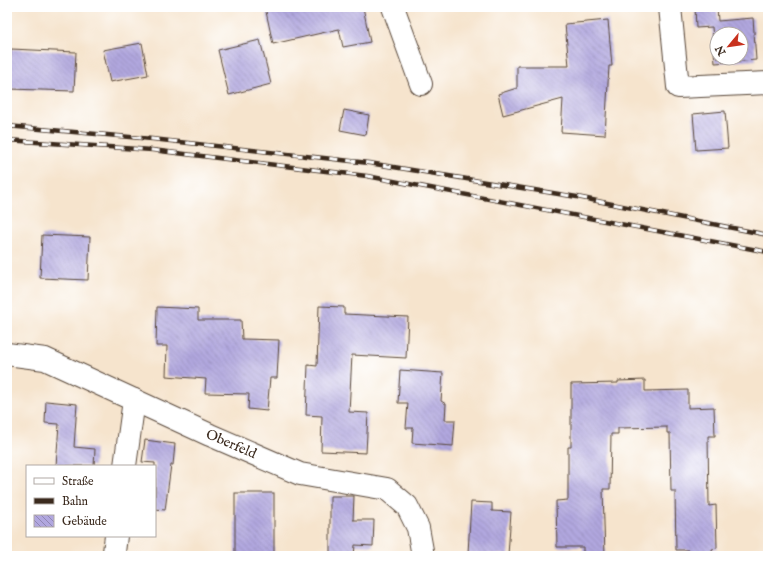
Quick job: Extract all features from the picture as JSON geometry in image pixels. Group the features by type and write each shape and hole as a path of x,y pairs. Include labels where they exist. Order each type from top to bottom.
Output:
{"street":[{"path":"393,7 421,84"},
{"path":"670,7 678,87 768,83"},
{"name":"Oberfeld","path":"7,354 45,359 300,474 387,489 407,506 418,528 423,556"},
{"path":"125,465 134,400"}],"building":[{"path":"265,7 363,7 370,42 343,47 339,29 273,44"},
{"path":"695,7 717,7 718,21 753,18 756,60 749,61 749,26 696,28"},
{"path":"608,20 612,66 609,66 605,135 561,132 563,99 503,115 498,94 517,88 517,66 569,66 565,24"},
{"path":"260,40 271,84 229,95 218,50"},
{"path":"142,43 148,75 110,82 103,50"},
{"path":"11,49 76,52 74,91 9,89"},
{"path":"344,110 369,115 366,135 340,130"},
{"path":"725,111 728,148 696,150 693,114"},
{"path":"42,235 90,237 88,280 40,278"},
{"path":"319,306 344,307 344,314 408,317 406,358 352,355 349,412 368,413 366,453 321,451 322,416 306,415 308,365 317,366"},
{"path":"157,307 198,309 198,320 241,320 242,339 279,340 277,378 270,378 267,411 248,409 249,394 205,393 206,379 166,376 167,346 156,346"},
{"path":"400,370 443,373 441,401 446,404 445,420 455,420 453,446 412,443 413,428 406,428 408,403 398,403"},
{"path":"645,380 645,391 688,390 688,408 714,407 715,436 708,436 709,506 716,505 717,548 712,549 713,556 688,556 688,550 676,550 675,491 671,491 670,433 667,433 667,427 618,428 618,434 611,434 610,489 603,489 605,556 583,556 583,547 557,547 556,501 568,500 568,447 571,447 571,384 618,383 618,381"},
{"path":"46,401 77,404 74,447 95,449 94,465 56,465 59,424 45,423"},
{"path":"145,440 175,444 165,510 156,509 156,465 155,463 142,462"},
{"path":"235,493 274,493 274,556 235,556"},
{"path":"330,496 354,496 353,520 374,520 373,546 355,545 354,556 330,556"},
{"path":"471,502 492,503 492,511 511,512 508,555 468,553"}],"railway":[{"path":"7,126 152,139 369,163 577,197 768,235"},
{"path":"7,140 152,150 367,176 768,252"}]}
